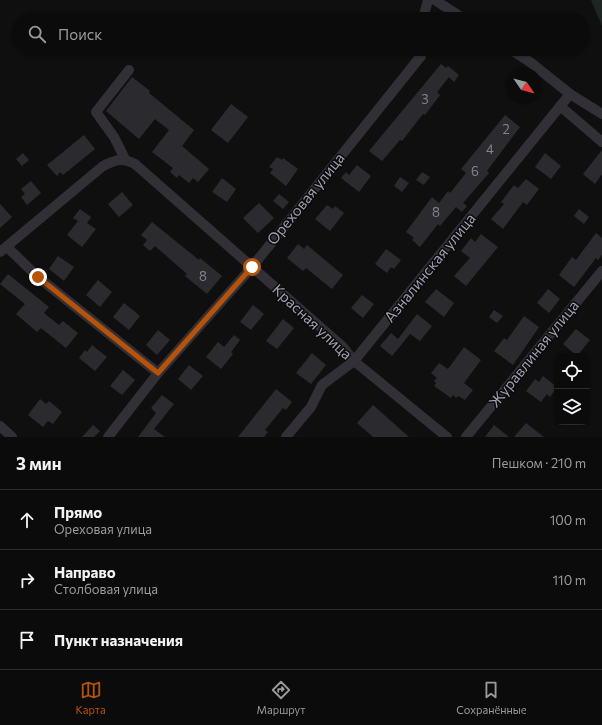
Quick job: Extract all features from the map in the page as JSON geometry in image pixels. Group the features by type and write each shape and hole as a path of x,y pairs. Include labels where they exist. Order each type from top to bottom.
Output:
{"street":[{"path":"427,12 434,0 453,12"},
{"name":"Ореховая улица","path":"108,437 158,373 252,267 421,56"},
{"path":"521,56 570,94 602,114"},
{"path":"129,70 96,112 114,137 125,159 116,160 103,166 3,250 158,373"},
{"name":"Азналинская улица","path":"286,437 311,407 322,385 354,362 570,94"},
{"path":"560,106 602,142"},
{"name":"Красная улица","path":"125,159 135,164 343,347 354,362 447,437"},
{"name":"Журавлиная улица","path":"466,437 602,271"},
{"path":"0,426 12,437"}],"shaded area":[{"path":"591,0 602,0 602,26"}],"building":[{"path":"441,64 446,68 448,66 459,75 454,82 449,77 437,92 440,95 425,115 423,114 402,141 400,140 382,161 369,151"},
{"path":"132,77 194,130 182,146 209,169 198,182 193,178 189,183 179,175 177,178 170,172 173,168 152,152 169,130 155,119 139,139 106,111"},
{"path":"231,104 248,117 228,143 211,130"},
{"path":"505,115 520,127 487,171 489,173 463,203 467,206 462,212 456,207 440,226 438,224 420,247 412,240 414,238 406,232 432,197 439,203 448,191 450,193 466,173 461,169"},
{"path":"84,135 95,149 63,175 60,172 57,176 47,165"},
{"path":"602,150 602,174 595,184 583,174"},
{"path":"23,153 29,160 22,166 16,159"},
{"path":"545,153 561,166 551,179 535,167"},
{"path":"277,157 282,160 283,158 298,169 286,186 270,173 273,169 269,167"},
{"path":"357,165 371,176 359,192 341,178 346,172 349,175"},
{"path":"422,172 430,177 424,185 416,180"},
{"path":"400,177 409,183 402,192 394,186"},
{"path":"222,178 236,189 227,202 212,192"},
{"path":"526,179 539,189 527,205 523,202 503,229 491,219 504,204 501,202 514,185 518,188"},
{"path":"31,181 41,193 27,205 21,197 25,194 21,189"},
{"path":"122,192 133,205 119,217 108,204"},
{"path":"279,194 289,202 283,209 273,201"},
{"path":"259,203 274,218 258,233 243,218"},
{"path":"0,204 12,217 0,228"},
{"path":"327,205 333,209 335,206 344,213 330,231 315,219"},
{"path":"80,209 91,217 87,223 96,229 82,247 67,235 78,221 73,218"},
{"path":"579,209 589,217 584,224 574,216"},
{"path":"152,222 199,260 200,258 222,276 207,294 185,276 187,274 155,246 150,251 143,245 147,240 141,235"},
{"path":"596,233 602,238 602,255 598,260 596,258 574,287 559,275 572,257 576,260"},
{"path":"481,234 498,247 466,286 454,276 470,258 461,251 471,238 475,242"},
{"path":"298,244 304,249 307,245 343,275 332,289 306,268 303,271 287,258"},
{"path":"386,249 401,260 394,269 391,267 387,273 375,264"},
{"path":"58,256 74,267 64,281 49,269"},
{"path":"8,274 49,307 44,313 59,325 63,321 78,333 66,348 41,328 37,332 16,314 25,304 0,284"},
{"path":"98,280 112,292 100,307 86,295"},
{"path":"436,289 454,303 444,317 425,302"},
{"path":"548,289 560,299 549,313 537,303"},
{"path":"362,295 374,304 363,318 351,308"},
{"path":"124,303 140,316 129,330 113,317"},
{"path":"253,305 264,314 251,330 240,322"},
{"path":"494,310 503,316 497,323 489,317"},
{"path":"417,314 432,326 420,341 410,334 392,356 380,346 391,333 398,339"},
{"path":"524,316 539,327 513,365 494,351 504,338 507,340"},
{"path":"283,319 294,328 277,349 266,341"},
{"path":"576,329 590,340 579,353 574,353 563,344"},
{"path":"158,330 170,340 157,355 146,345"},
{"path":"234,335 240,340 231,352 233,354 221,369 206,357 218,342 224,347"},
{"path":"92,345 107,357 95,371 79,358 85,350 87,352"},
{"path":"464,347 481,360 464,383 473,390 465,400 458,396 456,398 453,395 451,398 434,386 436,383 434,381 437,378 431,373 439,363 448,369"},
{"path":"312,353 326,365 311,384 296,373"},
{"path":"189,365 203,376 191,390 178,379"},
{"path":"123,370 135,380 122,395 110,386"},
{"path":"543,376 554,385 554,391 550,397 547,394 541,402 526,391 535,379 539,382"},
{"path":"276,389 292,402 286,410 283,408 265,430 268,432 264,437 238,437"},
{"path":"162,395 174,404 154,429 165,437 138,437 156,413 151,408"},
{"path":"40,399 46,404 49,401 62,412 53,424 48,421 43,427 28,415"},
{"path":"373,405 409,437 373,437 357,423"},
{"path":"526,423 544,437 514,437"},
{"path":"93,425 100,431 94,437 82,437"},
{"path":"494,425 509,437 485,437"}],"route":[{"path":"38,277 158,373 252,267"}]}
